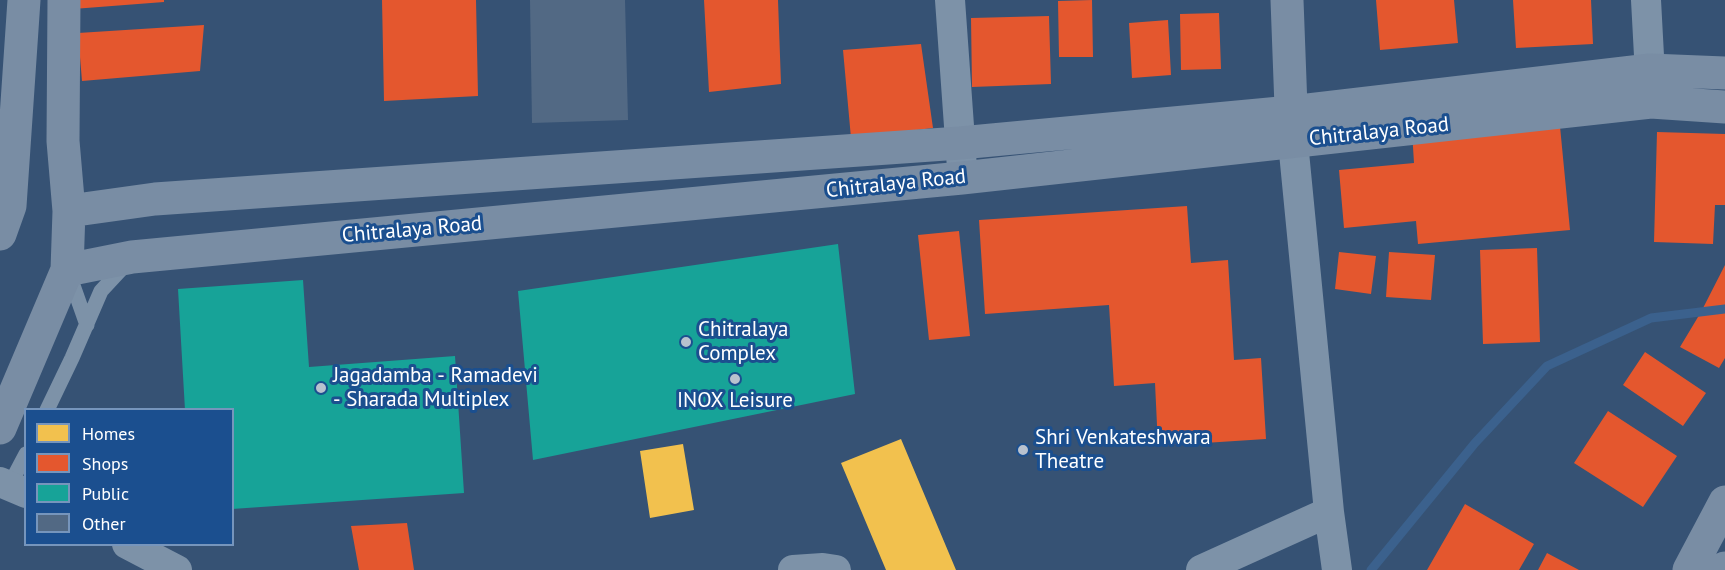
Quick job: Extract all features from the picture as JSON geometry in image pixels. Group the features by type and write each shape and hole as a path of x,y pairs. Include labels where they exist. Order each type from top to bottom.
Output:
{"main road":[{"path":"0,428 67,270 69,211 63,141 64,0"},
{"path":"1287,0 1292,127"},
{"path":"3,216 16,21"},
{"name":"Chitralaya Road","path":"67,270 132,257 962,178 1650,70 1725,73"},
{"name":"Chitralaya Road","path":"69,211 155,200 960,143 1292,127 1651,102 1725,107"},
{"path":"1689,570 1725,502"}],"street":[{"path":"950,0 962,178"},
{"path":"1646,0 1651,102"},
{"path":"1292,127 1329,512 1337,570"},
{"path":"1202,570 1329,512"},
{"path":"131,546 177,570"},
{"path":"793,570 823,568 836,570"}],"lane":[{"path":"48,408 101,291 132,257"},
{"path":"67,270 87,325"},
{"path":"9,490 24,458"}],"building: Homes":[{"path":"901,439 956,570 886,570 841,463"},
{"path":"683,444 694,510 650,518 640,451"}],"building: Shops":[{"path":"73,0 164,0 164,2 73,9"},
{"path":"382,0 476,0 478,96 384,101"},
{"path":"704,0 778,0 781,84 709,92"},
{"path":"1092,0 1093,57 1059,57 1058,1"},
{"path":"1376,0 1454,0 1458,43 1380,50"},
{"path":"1513,0 1591,0 1593,44 1516,48"},
{"path":"1219,13 1221,69 1181,70 1180,14"},
{"path":"1049,16 1051,84 972,87 971,18"},
{"path":"1168,20 1171,75 1132,78 1129,23"},
{"path":"204,25 200,71 82,81 78,33"},
{"path":"921,44 933,128 851,138 843,50"},
{"path":"1559,116 1570,230 1418,244 1416,221 1344,228 1339,170 1414,163 1412,131"},
{"path":"1657,132 1725,134 1725,205 1715,205 1713,244 1654,242"},
{"path":"1187,206 1191,263 1228,260 1234,360 1261,358 1266,439 1158,446 1155,383 1114,386 1109,305 985,314 979,220"},
{"path":"959,231 970,336 929,340 918,235"},
{"path":"1537,248 1540,342 1483,344 1480,250"},
{"path":"1339,252 1376,256 1371,294 1335,289"},
{"path":"1389,252 1435,255 1431,300 1386,297"},
{"path":"1725,265 1725,358 1719,368 1680,347"},
{"path":"1645,352 1706,393 1683,426 1623,385"},
{"path":"1608,411 1677,456 1643,507 1574,463"},
{"path":"1465,504 1534,544 1519,570 1427,570"},
{"path":"407,523 414,570 359,570 351,526"},
{"path":"1547,553 1579,570 1538,570"}],"building: Public":[{"name":"Chitralaya Complex","path":"838,244 855,394 533,460 518,291"},
{"name":"Jagadamba - Ramadevi - Sharada Multiplex","path":"303,280 309,367 455,356 464,493 234,509 234,408 185,408 178,289"}],"building: Other":[{"path":"530,0 625,0 628,120 532,123"}],"waterway":[{"path":"1371,570 1475,443 1547,366 1651,318 1725,309"}],"place":[{"name":"Chitralaya Complex","path":"686,342"},
{"name":"INOX Leisure","path":"735,379"},
{"name":"Jagadamba - Ramadevi - Sharada Multiplex","path":"321,388"},
{"name":"Shri Venkateshwara Theatre","path":"1023,450"}]}
